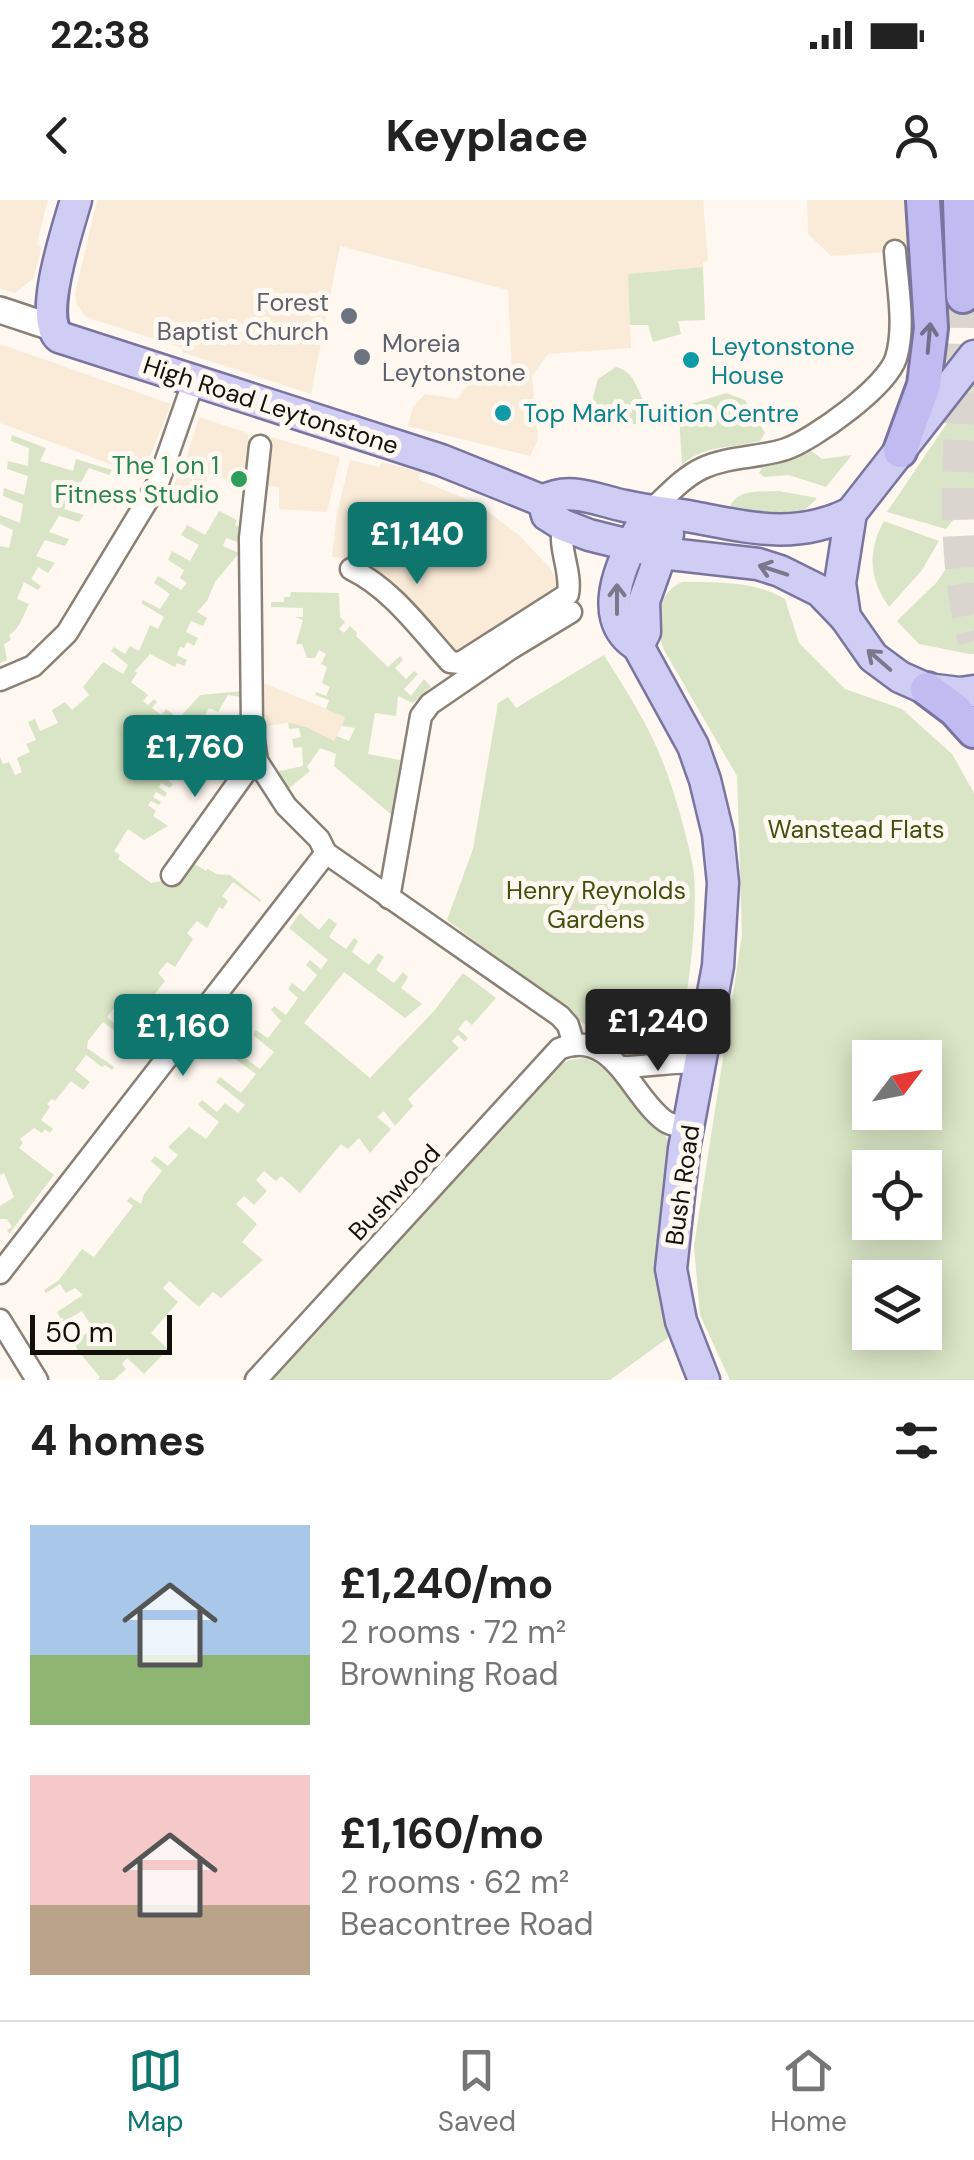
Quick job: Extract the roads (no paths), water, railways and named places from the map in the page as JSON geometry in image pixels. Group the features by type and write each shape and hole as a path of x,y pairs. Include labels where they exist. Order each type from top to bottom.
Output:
{"highway":[{"path":"900,451 924,385 931,328 923,200"},
{"path":"960,200 963,296"},
{"path":"927,689 956,710 974,731"}],"main road":[{"path":"51,327 54,288 76,200"},
{"name":"High Road Leytonstone","path":"51,327 59,337 440,460 543,500 556,494 580,495 663,513 790,530 826,525 851,512"},
{"path":"845,617 840,583 851,512 974,356"},
{"path":"543,500 547,515 562,526 630,546 758,564 780,571 820,591 873,656 900,678 927,689 960,694 974,691"},
{"path":"638,646 645,632 644,601 661,552 663,513"},
{"name":"Bush Road","path":"663,513 630,546 619,573 615,604 626,638 638,646 693,746 718,834 723,884 718,966 688,1128 671,1269 681,1321 704,1380"}],"street":[{"path":"663,513 686,479 708,465 787,449 876,388 896,360 900,332 895,251"},
{"name":"High Road Leytonstone","path":"0,310 51,327"},
{"path":"0,680 45,657 66,633 158,483 194,380"},
{"path":"260,446 250,538 252,728 258,760 286,806 319,839 326,854 560,1016 568,1025 574,1044 592,1046 622,1067 664,1121 688,1128"},
{"path":"351,569 368,577 392,598 450,662 460,663 568,594 570,583 560,548 562,526"},
{"path":"388,898 421,716 430,704 571,612"},
{"path":"172,875 258,760"},
{"path":"0,1272 326,854"},
{"name":"Bushwood","path":"256,1380 560,1050 574,1044"},
{"path":"622,1067 688,1061 701,1064"},
{"path":"0,1320 38,1380"}],"tunnel":[{"path":"963,296 958,513 965,599 974,641"}],"place":[{"name":"Forest Baptist Church","path":"349,316"},
{"name":"Moreia Leytonstone","path":"362,357"},
{"name":"Leytonstone House","path":"691,360"},
{"name":"Top Mark Tuition Centre","path":"503,413"},
{"name":"The 1 on 1 Fitness Studio","path":"239,479"}],"park label":[{"name":"Wanstead Flats","path":"856,829"},
{"name":"Henry Reynolds Gardens","path":"596,904"}]}
